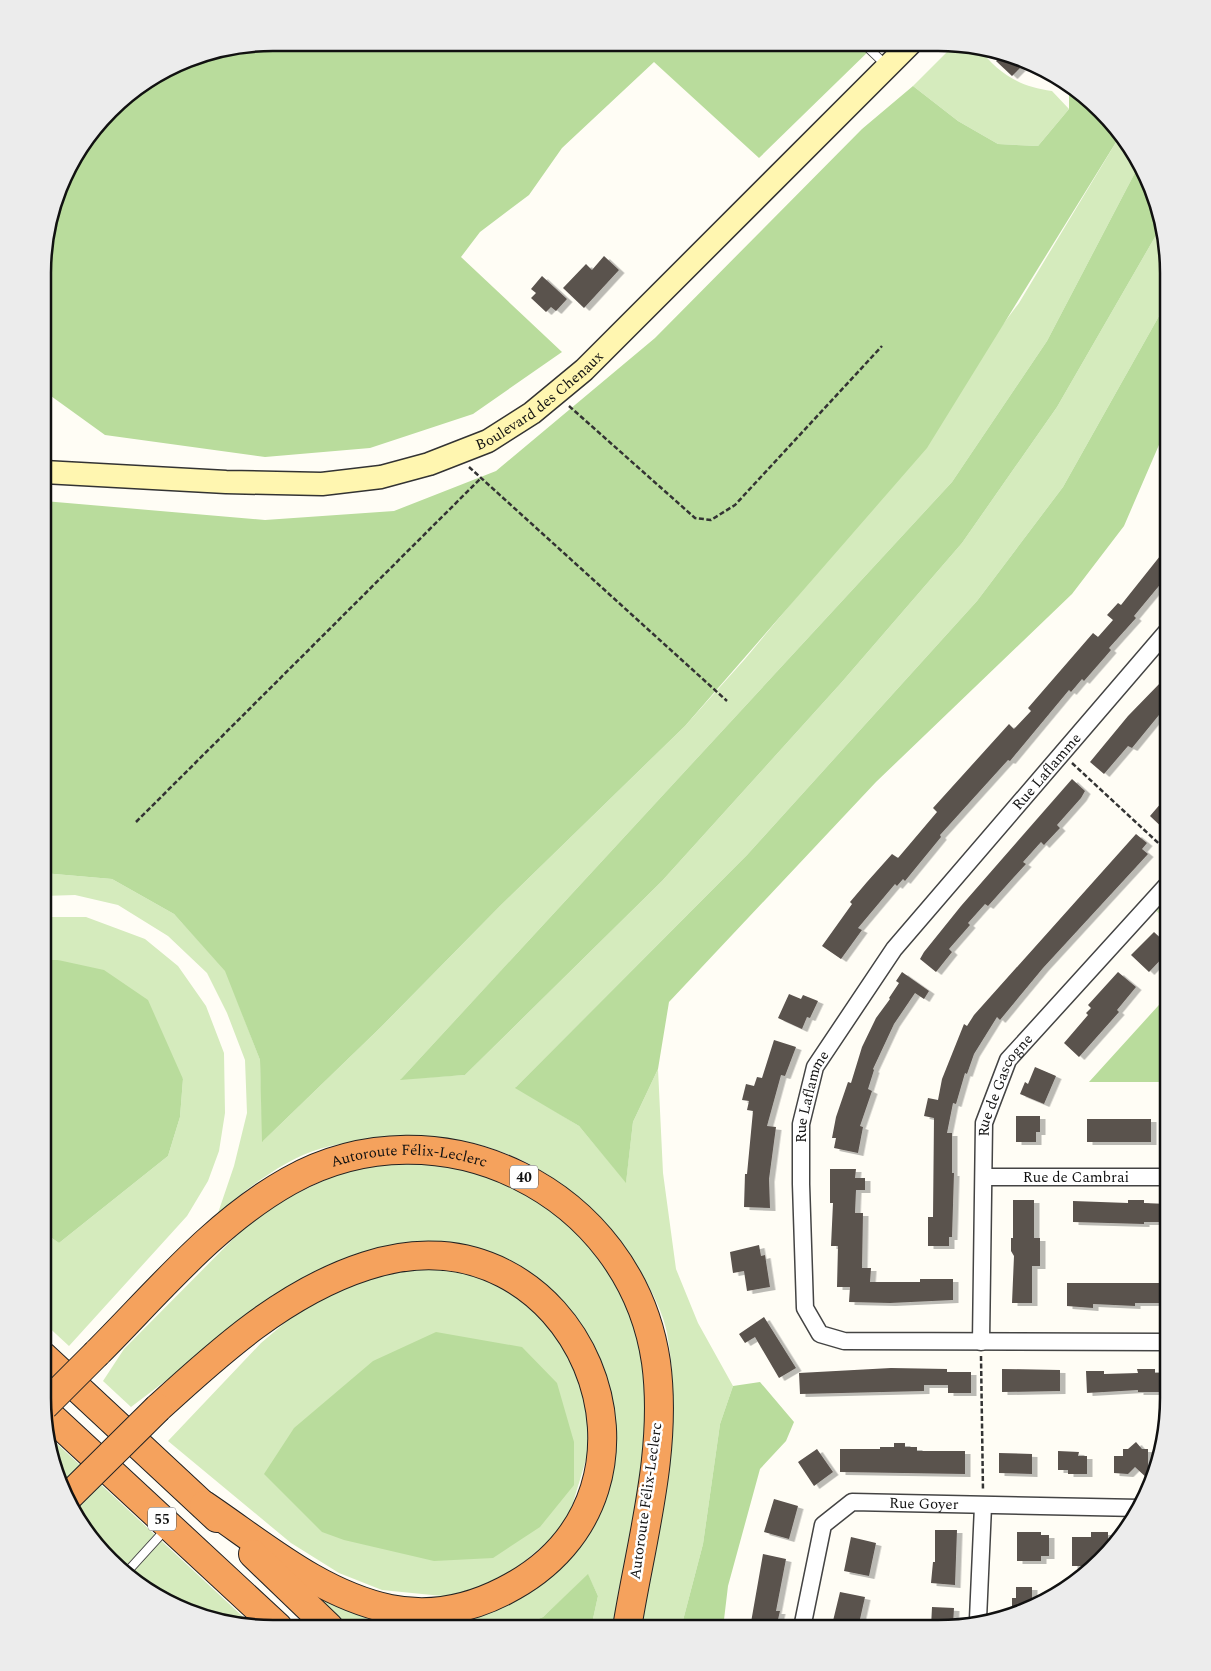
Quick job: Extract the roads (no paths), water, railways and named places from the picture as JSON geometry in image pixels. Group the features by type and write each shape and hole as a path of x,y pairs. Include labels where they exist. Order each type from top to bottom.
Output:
{"highway":[{"name":"Autoroute Félix-Leclerc","path":"51,1399 228,1223 259,1198 308,1171 364,1154 403,1150 461,1155 515,1173 545,1190 567,1206 608,1249 638,1301 653,1344 658,1380 657,1438 628,1620"},
{"path":"72,1493 158,1408 248,1331 295,1299 353,1270 392,1258 416,1255 445,1256 474,1262 500,1272 523,1285 545,1302 563,1322 581,1350 594,1380 601,1415 601,1453 594,1486 580,1520 559,1550 533,1575 500,1594 469,1606 437,1611 403,1611 358,1599 316,1581 204,1505"},
{"path":"51,1363 204,1505 322,1620"},
{"name":"55","path":"52,1417 270,1620"}],"main road":[{"name":"Boulevard des Chenaux","path":"51,472 226,482 322,484 382,477 429,464 488,441 532,414 592,363 903,51"}],"street":[{"name":"Rue Laflamme","path":"1160,639 894,948 815,1067 800,1124 805,1308 820,1334 844,1341 1160,1342"},
{"name":"Rue de Gascogne","path":"981,1342 985,1177 984,1123 1008,1060 1160,893"},
{"name":"Rue de Cambrai","path":"985,1177 1160,1177"},
{"name":"Rue Goyer","path":"804,1620 823,1525 852,1502 1131,1508"},
{"path":"978,1616 983,1506"}],"lane":[{"path":"872,51 888,66"},
{"path":"131,1568 169,1526"}]}
